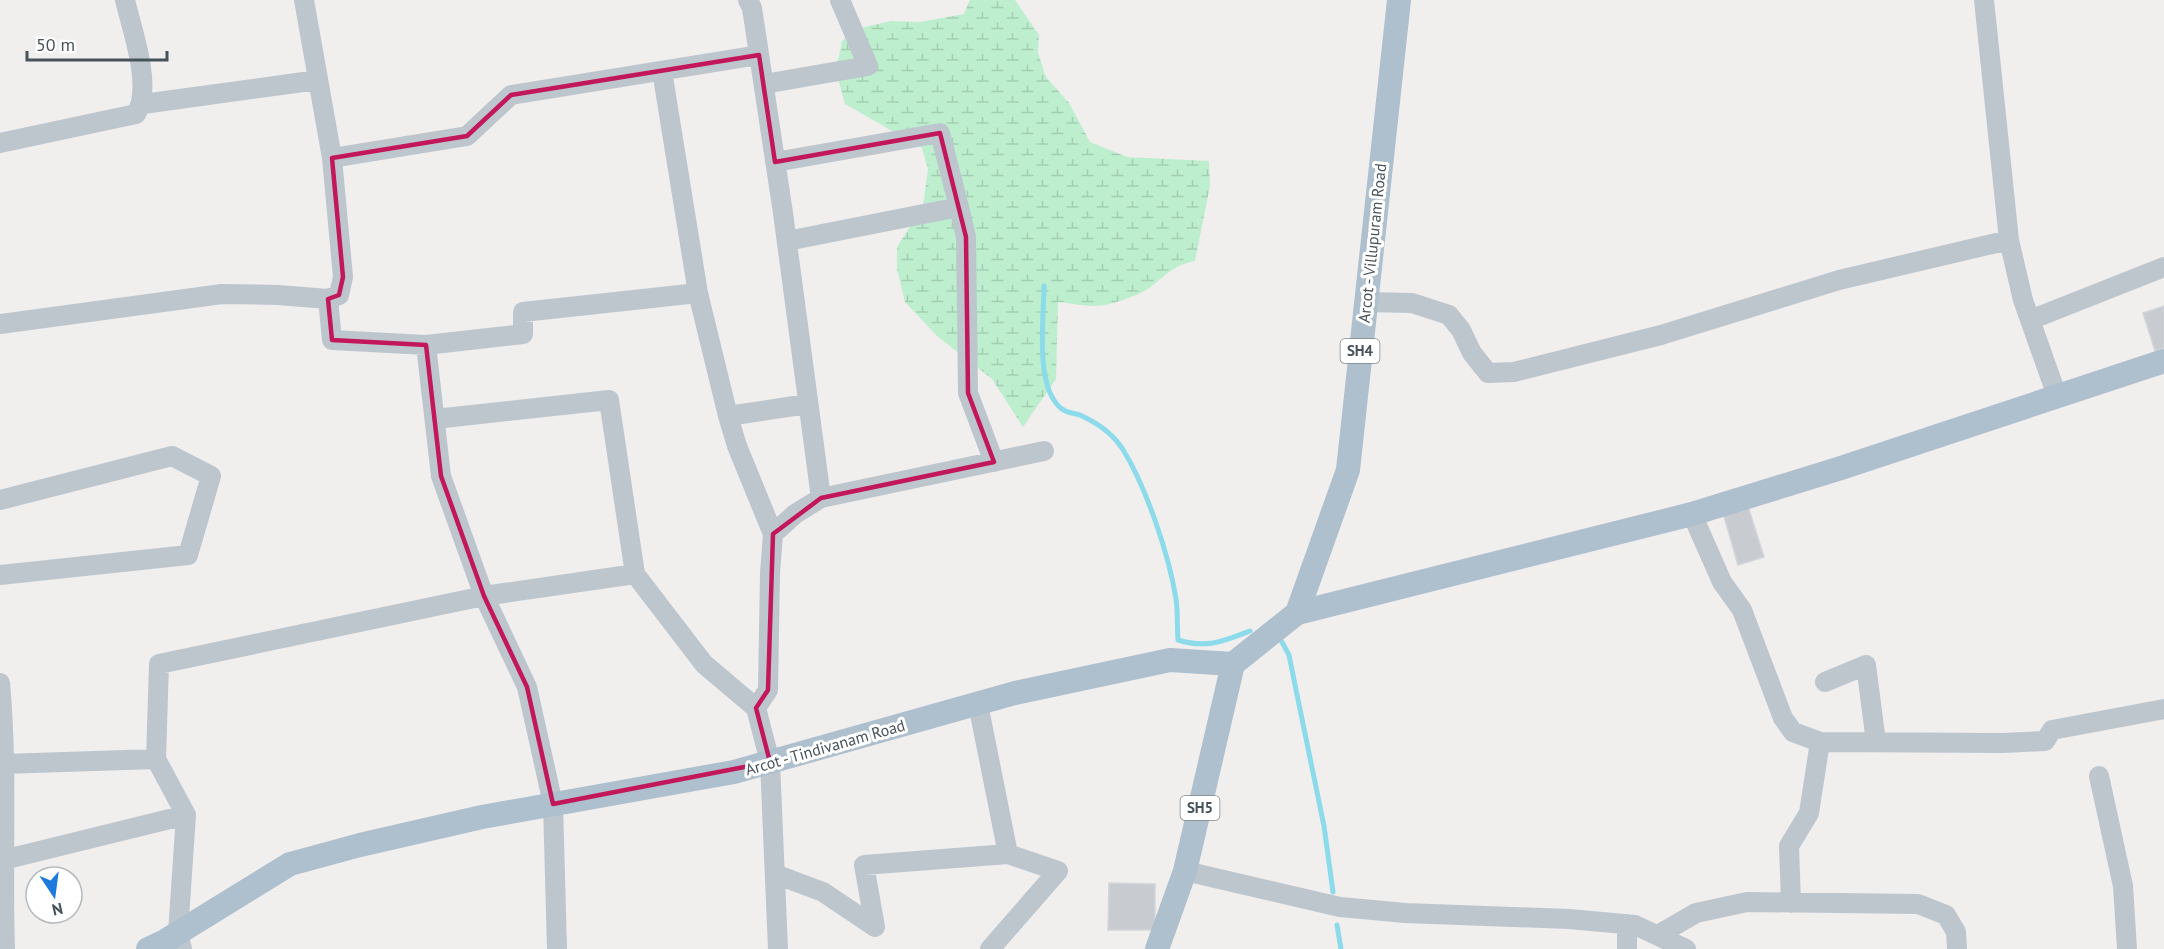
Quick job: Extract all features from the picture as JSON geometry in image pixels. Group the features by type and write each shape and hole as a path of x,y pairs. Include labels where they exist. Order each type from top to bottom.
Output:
{"main road":[{"name":"Arcot - Villupuram Road","path":"1297,613 1348,470 1398,0"},
{"path":"1233,664 1297,613 1692,514 1841,468 2164,361"},
{"name":"Arcot - Tindivanam Road","path":"148,949 180,941 291,864 360,845 482,817 734,772 1015,693 1170,660 1233,664"},
{"name":"SH5","path":"1157,949 1185,871 1233,664"}],"street":[{"path":"0,143 136,114 142,104 142,73 125,0"},
{"path":"0,324 222,294 328,299 339,296 343,276 332,158 304,0"},
{"path":"748,0 752,8 764,84 821,498"},
{"path":"764,84 868,66 840,0"},
{"path":"1984,0 2009,240 2023,300 2057,396"},
{"path":"332,158 467,136 511,94 759,55"},
{"path":"662,71 698,292 737,446 773,534 768,690 756,708"},
{"path":"142,104 318,80"},
{"path":"775,162 940,133 966,237 968,393 994,462"},
{"path":"787,241 959,207"},
{"path":"1366,302 1412,303 1449,315 1461,330 1472,353 1488,373 1514,372 1661,335 1839,280 2009,240"},
{"path":"2030,320 2164,267"},
{"path":"328,299 332,340 426,345 523,334 523,312 698,292"},
{"path":"426,345 441,476 484,596 527,687 553,804 557,949"},
{"path":"435,419 609,400 635,573 704,664 756,708 770,762 778,949"},
{"path":"728,416 807,404"},
{"path":"773,534 795,514 821,498 1044,451"},
{"path":"0,500 172,456 211,476 188,555 0,575"},
{"path":"1692,514 1722,582 1742,610 1783,718 1793,732 1820,742 2003,743 2044,741 2052,730 2164,709"},
{"path":"180,941 186,815 156,759 159,663 484,596 635,573"},
{"path":"1825,682 1866,665 1876,742"},
{"path":"0,683 3,714 5,949"},
{"path":"978,704 1008,854"},
{"path":"1791,903 1789,846 1809,813 1820,742"},
{"path":"3,764 156,759"},
{"path":"2099,776 2123,886 2127,949"},
{"path":"3,860 186,815"},
{"path":"775,874 823,892 875,927 864,865 1008,854 1058,871 990,949"},
{"path":"1185,871 1340,907 1405,913 1569,919 1635,925 1686,949"},
{"path":"1658,935 1696,913 1747,902 1918,904 1946,915 1956,932 1957,949"},
{"path":"1627,924 1627,949"}],"highlighted area":[{"path":"759,55 775,162 940,133 966,237 968,393 994,462 821,498 773,534 768,690 756,708 770,762 553,804 527,687 484,596 441,476 426,345 332,340 328,299 339,295 343,277 332,158 467,136 511,95"}],"green space":[{"path":"970,0 1015,0 1039,35 1038,53 1046,77 1069,103 1090,142 1127,157 1209,161 1210,186 1195,261 1176,267 1147,289 1116,302 1101,306 1086,306 1058,302 1056,379 1023,427 992,379 937,336 905,302 897,269 897,247 923,206 928,169 922,148 845,104 836,71 842,41 856,29 891,21 920,22 964,14"}],"building":[{"path":"2164,306 2164,348 2155,351 2143,313"},
{"path":"1748,506 1764,557 1738,565 1723,513"},
{"path":"1109,883 1155,884 1155,930 1108,930"}],"waterway":[{"path":"1044,286 1042,352 1047,385 1053,399 1062,409 1092,421 1118,442 1140,481 1173,581 1178,640 1207,644 1250,631"},
{"path":"1282,642 1289,655 1324,826 1333,892"},
{"path":"1337,925 1341,949"}]}
